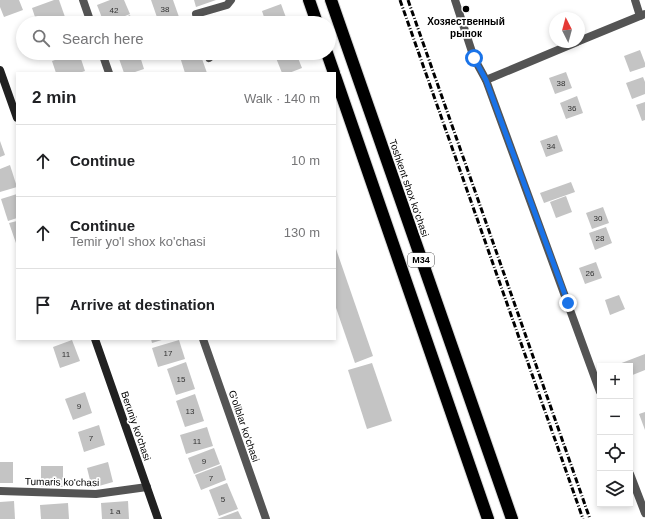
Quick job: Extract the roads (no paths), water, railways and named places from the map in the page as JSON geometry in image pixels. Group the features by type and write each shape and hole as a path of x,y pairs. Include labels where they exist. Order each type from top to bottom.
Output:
{"highway":[{"path":"309,0 315,16"},
{"name":"Toshkent shox ko'chasi","path":"331,0 512,519"},
{"name":"M34","path":"330,60 334,72"},
{"name":"M34","path":"336,77 488,519"},
{"path":"482,500 484,504 494,504 500,499 502,491"},
{"path":"479,519 482,500"}],"street":[{"path":"83,0 89,16"},
{"path":"196,16 196,14 227,5 231,0"},
{"path":"455,0 474,58 486,80 597,384"},
{"path":"585,39 643,15 634,0"},
{"path":"486,80 563,48"},
{"path":"104,60 109,72"},
{"path":"0,70 2,84 16,116"},
{"name":"Beruniy ko'chasi","path":"95,340 158,519"},
{"name":"G'oliblar ko'chasi","path":"203,340 266,519"},
{"path":"633,482 645,513"},
{"name":"Tumaris ko'chasi","path":"0,491 96,494 147,487"}],"railway":[{"path":"400,0 583,519"},
{"path":"408,0 590,519"}],"place":[{"name":"Хозяественный рынок","path":"466,9"}]}
